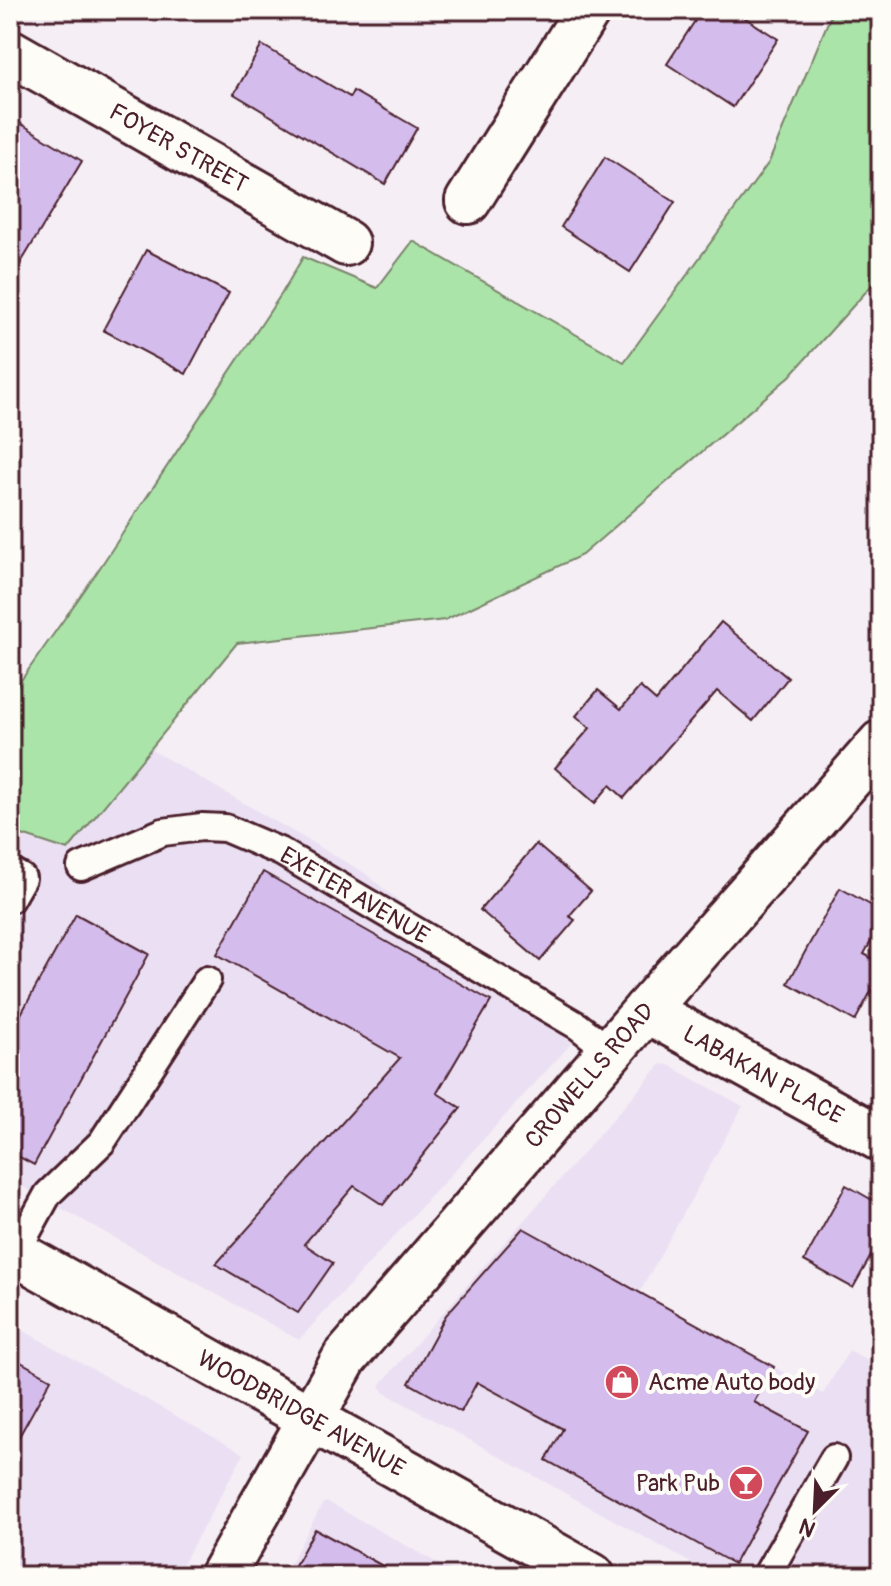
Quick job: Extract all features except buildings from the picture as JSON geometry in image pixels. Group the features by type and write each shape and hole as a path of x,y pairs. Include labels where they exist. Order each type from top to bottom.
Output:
{"street":[{"path":"468,201 588,10"},
{"name":"FOYER STREET","path":"10,52 346,243"},
{"name":"CROWELLS ROAD","path":"222,1576 345,1358 881,743"},
{"name":"LABAKAN PLACE","path":"646,1010 881,1139"},
{"name":"WOODBRIDGE AVENUE","path":"13,1252 592,1576"}],"lane":[{"name":"EXETER AVENUE","path":"81,867 163,832 202,827 225,828 281,852 578,1026 610,1051"},
{"path":"13,1252 48,1194 102,1142 207,980"},
{"path":"766,1576 834,1458"}],"shaded area":[{"path":"150,749 365,873 572,1043 299,1340 10,1180 10,831 68,850"},
{"path":"661,1064 669,1065 743,1106 640,1292 823,1394 849,1350 881,1367 881,1576 714,1576 383,1392 380,1386"},
{"path":"10,1323 244,1454 176,1576 21,1576 14,1572 10,1576"},
{"path":"328,1502 461,1576 283,1576 323,1503"}],"green space":[{"path":"833,10 881,10 881,275 790,376 582,555 445,620 237,643 68,850 10,831 10,696 95,575 303,257 377,288 413,241 624,362 769,162"}],"place":[{"name":"Acme Auto body","path":"622,1382"},
{"name":"Park Pub","path":"746,1483"}]}
